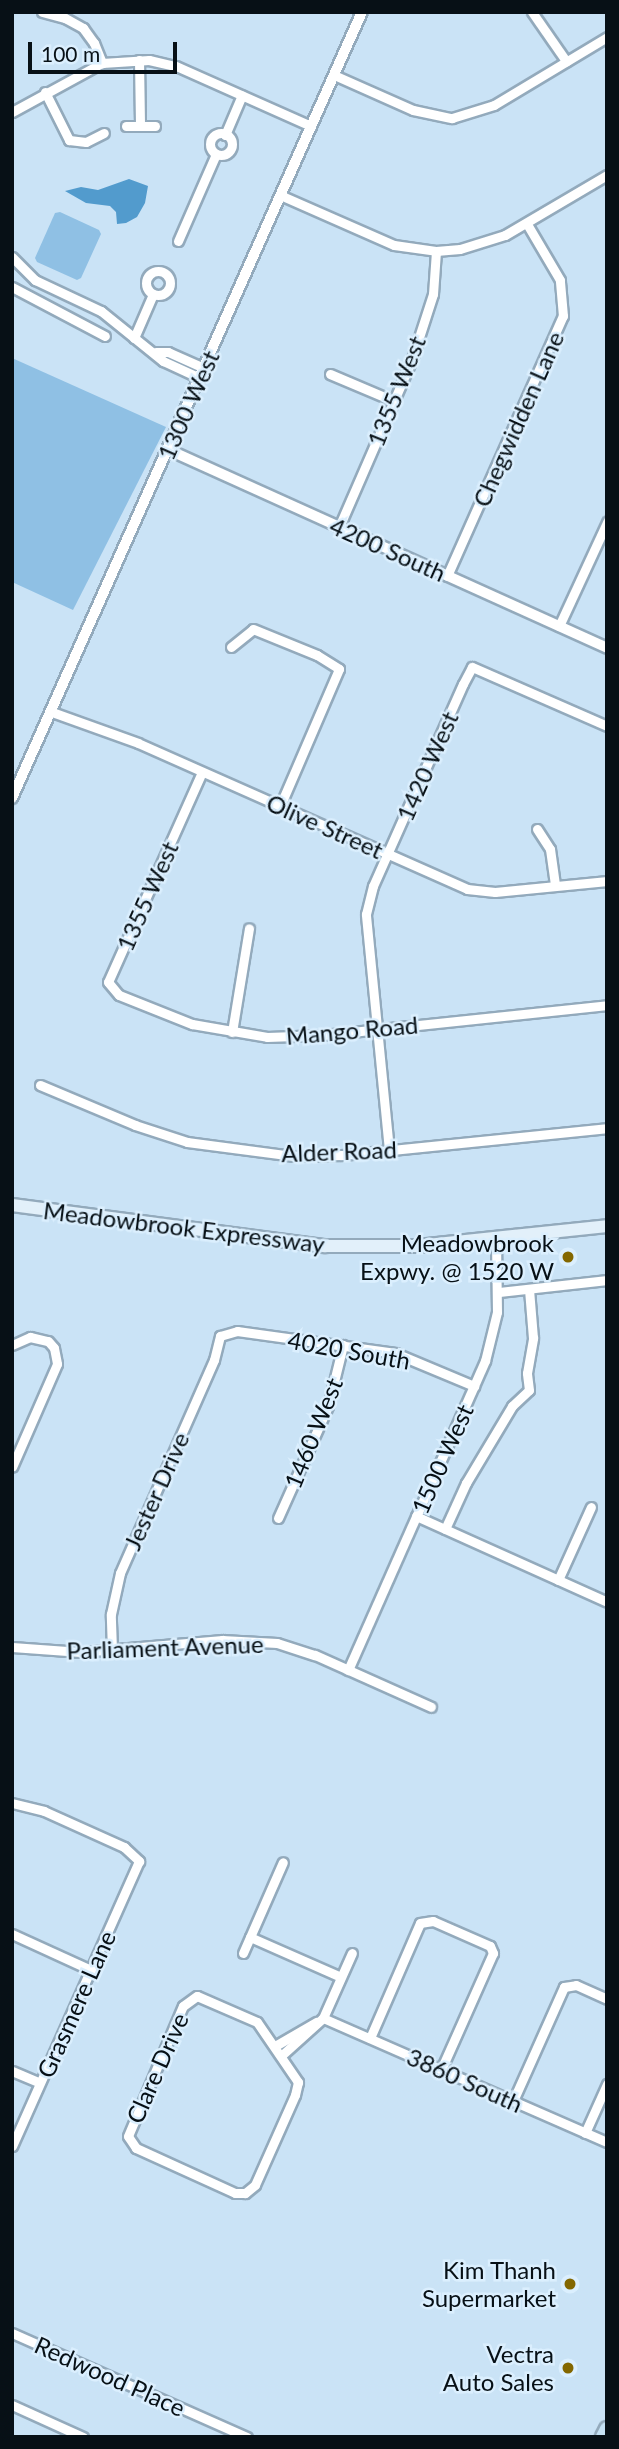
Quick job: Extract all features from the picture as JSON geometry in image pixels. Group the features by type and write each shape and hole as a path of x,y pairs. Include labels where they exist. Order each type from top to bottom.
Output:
{"main road":[{"name":"Meadowbrook Expressway","path":"12,1205 325,1246 418,1246 607,1226"},
{"path":"603,2437 607,2429"}],"street":[{"path":"42,12 83,27 94,43 102,63"},
{"name":"1300 West","path":"12,798 362,12"},
{"path":"532,12 566,61"},
{"path":"334,75 413,110 452,118 478,113 494,106 607,37"},
{"path":"139,60 140,126"},
{"path":"14,105 102,63 139,60 176,66 311,126"},
{"path":"45,92 69,140 86,142 104,133"},
{"path":"225,135 242,95"},
{"path":"126,126 155,126"},
{"path":"215,135 225,135 231,142 230,149 223,155 216,154 211,150 211,140 215,135"},
{"path":"178,241 216,154"},
{"path":"280,195 394,245 436,251 485,243 527,224 607,175"},
{"name":"Chegwidden Lane","path":"447,576 563,316 560,280 527,224"},
{"name":"1355 West","path":"339,527 394,401 429,309 436,251"},
{"path":"12,257 35,280 102,311 134,338 156,352 163,361 202,373"},
{"path":"12,287 104,336"},
{"path":"55,310 62,292"},
{"path":"134,338 153,294"},
{"path":"330,374 394,401"},
{"name":"4200 South","path":"169,450 607,648"},
{"path":"559,626 607,522"},
{"path":"231,647 253,629 317,655 339,668 280,806"},
{"name":"1420 West","path":"389,1150 366,914 373,886 472,667 607,726"},
{"name":"Olive Street","path":"52,712 138,743 457,885 481,892 607,881"},
{"name":"1355 West","path":"108,982 202,772"},
{"path":"537,829 550,849 555,886"},
{"path":"232,1032 249,928"},
{"name":"Mango Road","path":"108,982 119,995 165,1015 232,1032 295,1037 607,1005"},
{"name":"Alder Road","path":"40,1085 135,1125 187,1142 293,1156 389,1150 607,1129"},
{"name":"1500 West","path":"348,1670 474,1386 493,1334 499,1292 496,1239"},
{"path":"499,1292 607,1280"},
{"path":"445,1529 466,1483 512,1406 530,1390 527,1373 533,1338 529,1289"},
{"name":"4020 South","path":"220,1336 237,1331 409,1357 474,1386"},
{"name":"Jester Drive","path":"113,1650 111,1614 120,1573 214,1360 220,1336"},
{"path":"12,1345 30,1337 48,1341 54,1348 57,1364 12,1467"},
{"name":"1460 West","path":"278,1518 331,1400 343,1345"},
{"path":"558,1580 591,1507"},
{"path":"416,1516 607,1602"},
{"name":"Parliament Avenue","path":"12,1647 49,1652 113,1650 251,1639 303,1650 431,1707"},
{"name":"Grasmere Lane","path":"12,1803 44,1811 124,1847 139,1861 12,2146"},
{"path":"243,1953 283,1862"},
{"path":"370,2038 420,1923 433,1921 489,1946 493,1953 441,2070"},
{"path":"12,1934 91,1970"},
{"path":"250,1937 341,1977"},
{"path":"323,2018 275,2046 282,2056 323,2018 352,1953"},
{"path":"513,2101 564,1987 576,1985 607,1999"},
{"name":"Clare Drive","path":"275,2046 254,2019 197,1996 183,2006 129,2130 132,2146 235,2193 249,2192 255,2185 297,2088 296,2076 282,2056"},
{"name":"3860 South","path":"323,2018 607,2142"},
{"path":"12,2071 40,2083"},
{"path":"585,2133 607,2084"},
{"name":"Redwood Place","path":"12,2333 247,2437"},
{"path":"12,2405 83,2437"}],"shaded area":[{"path":"129,179 148,186 145,203 137,217 126,223 117,224 116,212 110,206 86,203 65,191 81,187 98,190"},
{"path":"60,212 99,230 101,234 81,278 77,280 37,262 35,258 55,213"},
{"path":"12,358 166,427 73,610 12,582"}],"place":[{"name":"Meadowbrook Expwy. @ 1520 W","path":"568,1257"},
{"name":"Kim Thanh Supermarket","path":"570,2284"},
{"name":"Vectra Auto Sales","path":"568,2368"}]}
